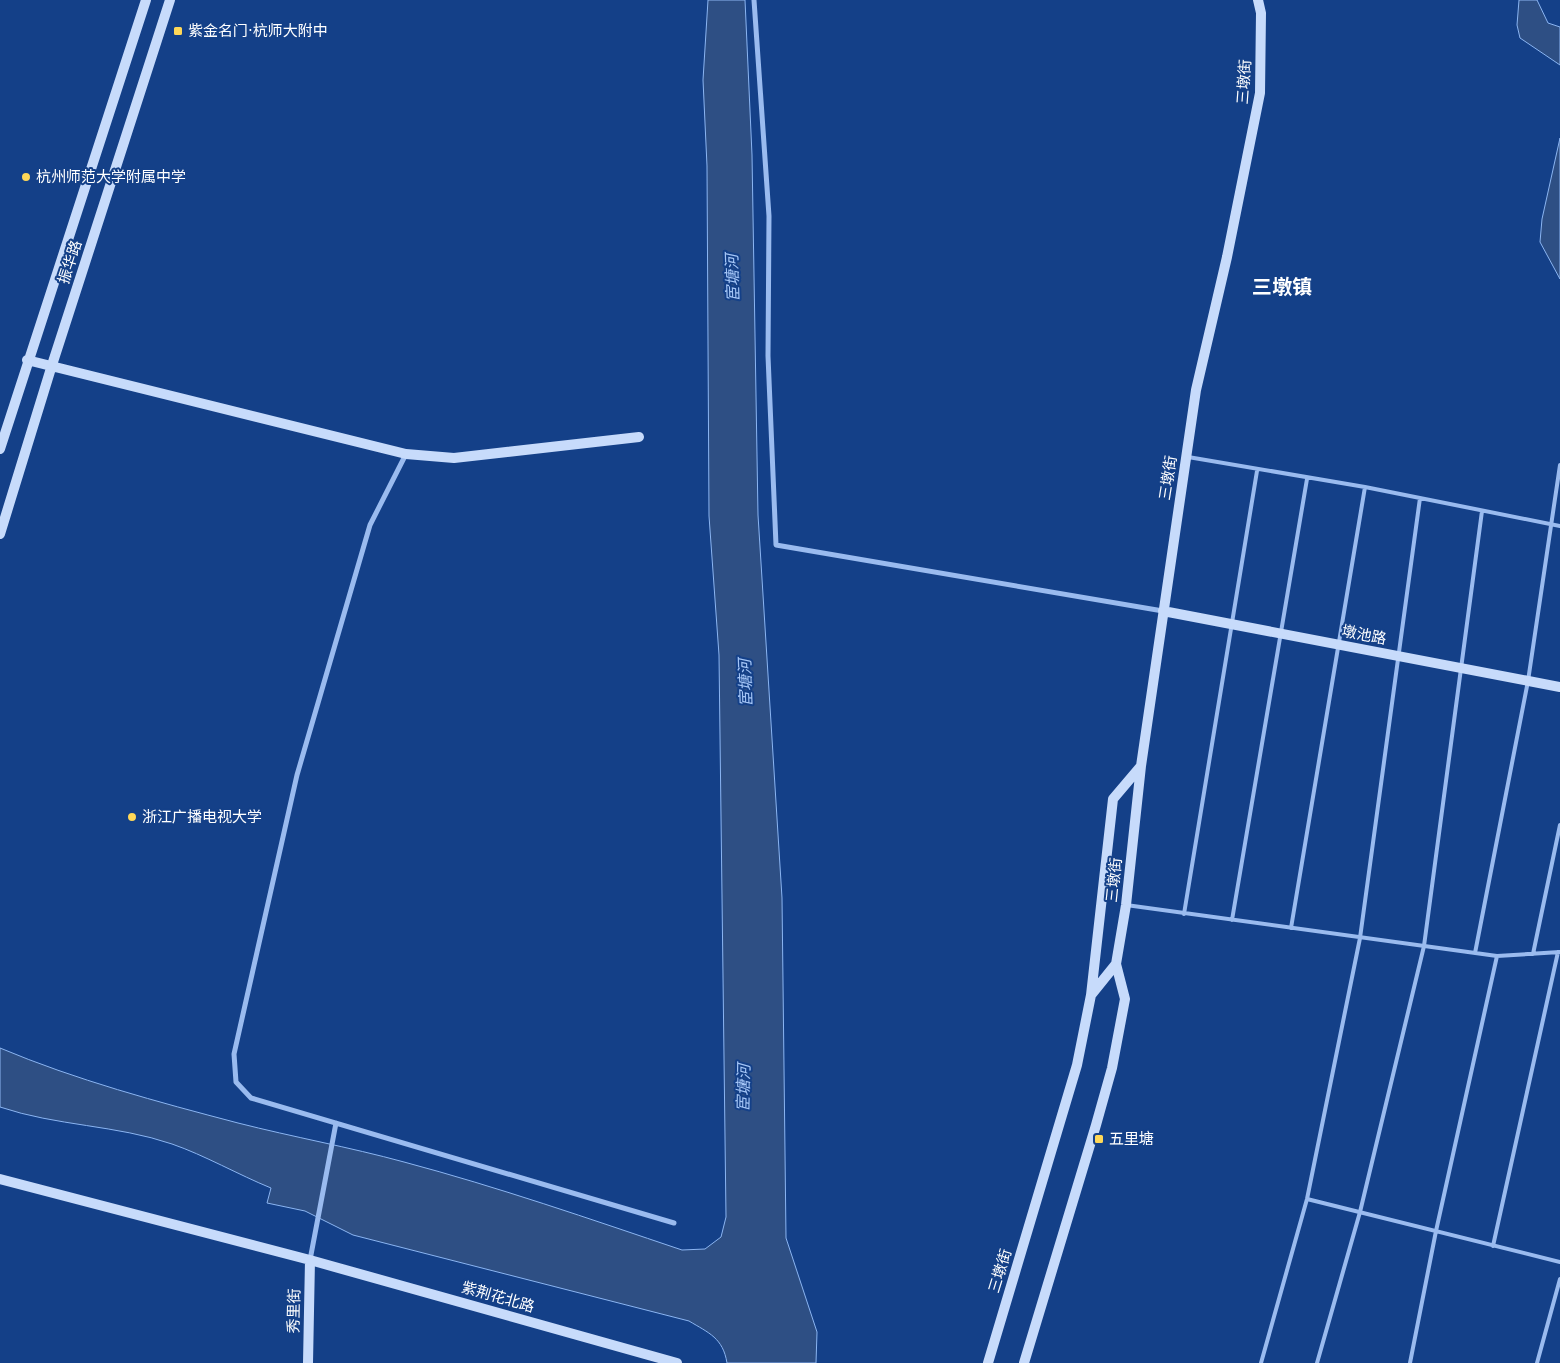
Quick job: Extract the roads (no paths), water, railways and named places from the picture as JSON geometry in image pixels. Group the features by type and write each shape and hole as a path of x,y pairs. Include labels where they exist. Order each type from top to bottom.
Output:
{"street":[{"name":"振华路","path":"0,449 27,360 146,0"},
{"name":"振华路","path":"0,534 52,365 170,0"},
{"path":"754,0 770,216 768,356 776,545 1163,611"},
{"name":"三墩街","path":"1024,1363 1112,1068 1126,999 1116,964 1126,905 1141,766 1196,390 1227,257 1260,93 1261,13 1258,0"},
{"path":"27,360 406,454 454,458 639,437"},
{"path":"406,454 370,525 302,756 234,1054 236,1082 250,1098 674,1223"},
{"name":"墩池路","path":"1163,611 1560,687"},
{"path":"1091,995 1113,800 1141,766"},
{"name":"三墩街","path":"988,1363 1077,1065 1091,995 1116,964"},
{"path":"310,1260 336,1123"},
{"name":"紫荆花北路","path":"0,1179 310,1260 677,1363"},
{"name":"秀里街","path":"308,1363 310,1260"}],"lane":[{"path":"1186,457 1307,479 1365,487 1560,526"},
{"path":"1475,953 1528,681 1560,465"},
{"path":"1184,914 1257,470"},
{"path":"1232,920 1307,479"},
{"path":"1291,928 1337,644 1365,487"},
{"path":"1261,1363 1307,1199 1360,938 1400,657 1420,498"},
{"path":"1317,1363 1360,1212 1424,946 1482,511"},
{"path":"1534,954 1560,825"},
{"path":"1126,905 1496,956 1559,952 1493,1246"},
{"path":"1410,1363 1436,1231 1496,956"},
{"path":"1307,1199 1560,1262"},
{"path":"1538,1363 1560,1278"}],"water":[{"name":"宦塘河","path":"708,0 745,0 752,155 758,515 782,898 786,1238 817,1332 816,1363 727,1363 722,1348 714,1337 689,1321 353,1235 305,1211 267,1203 271,1188 172,1144 130,1133 43,1118 0,1107 0,1048 29,1060 118,1090 238,1123 404,1162 544,1204 682,1250 705,1249 721,1237 726,1217 719,655 709,516 707,166 703,80"},
{"path":"1519,0 1537,0 1548,23 1560,27 1560,65 1520,38 1517,25"},
{"path":"1560,138 1560,279 1540,242 1542,219"}],"place":[{"name":"紫金名门·杭师大附中","path":"178,31"},
{"name":"杭州师范大学附属中学","path":"26,177"},
{"name":"浙江广播电视大学","path":"132,817"},
{"name":"五里塘","path":"1099,1139"}],"district":[{"name":"三墩镇","path":"1282,287"}]}
